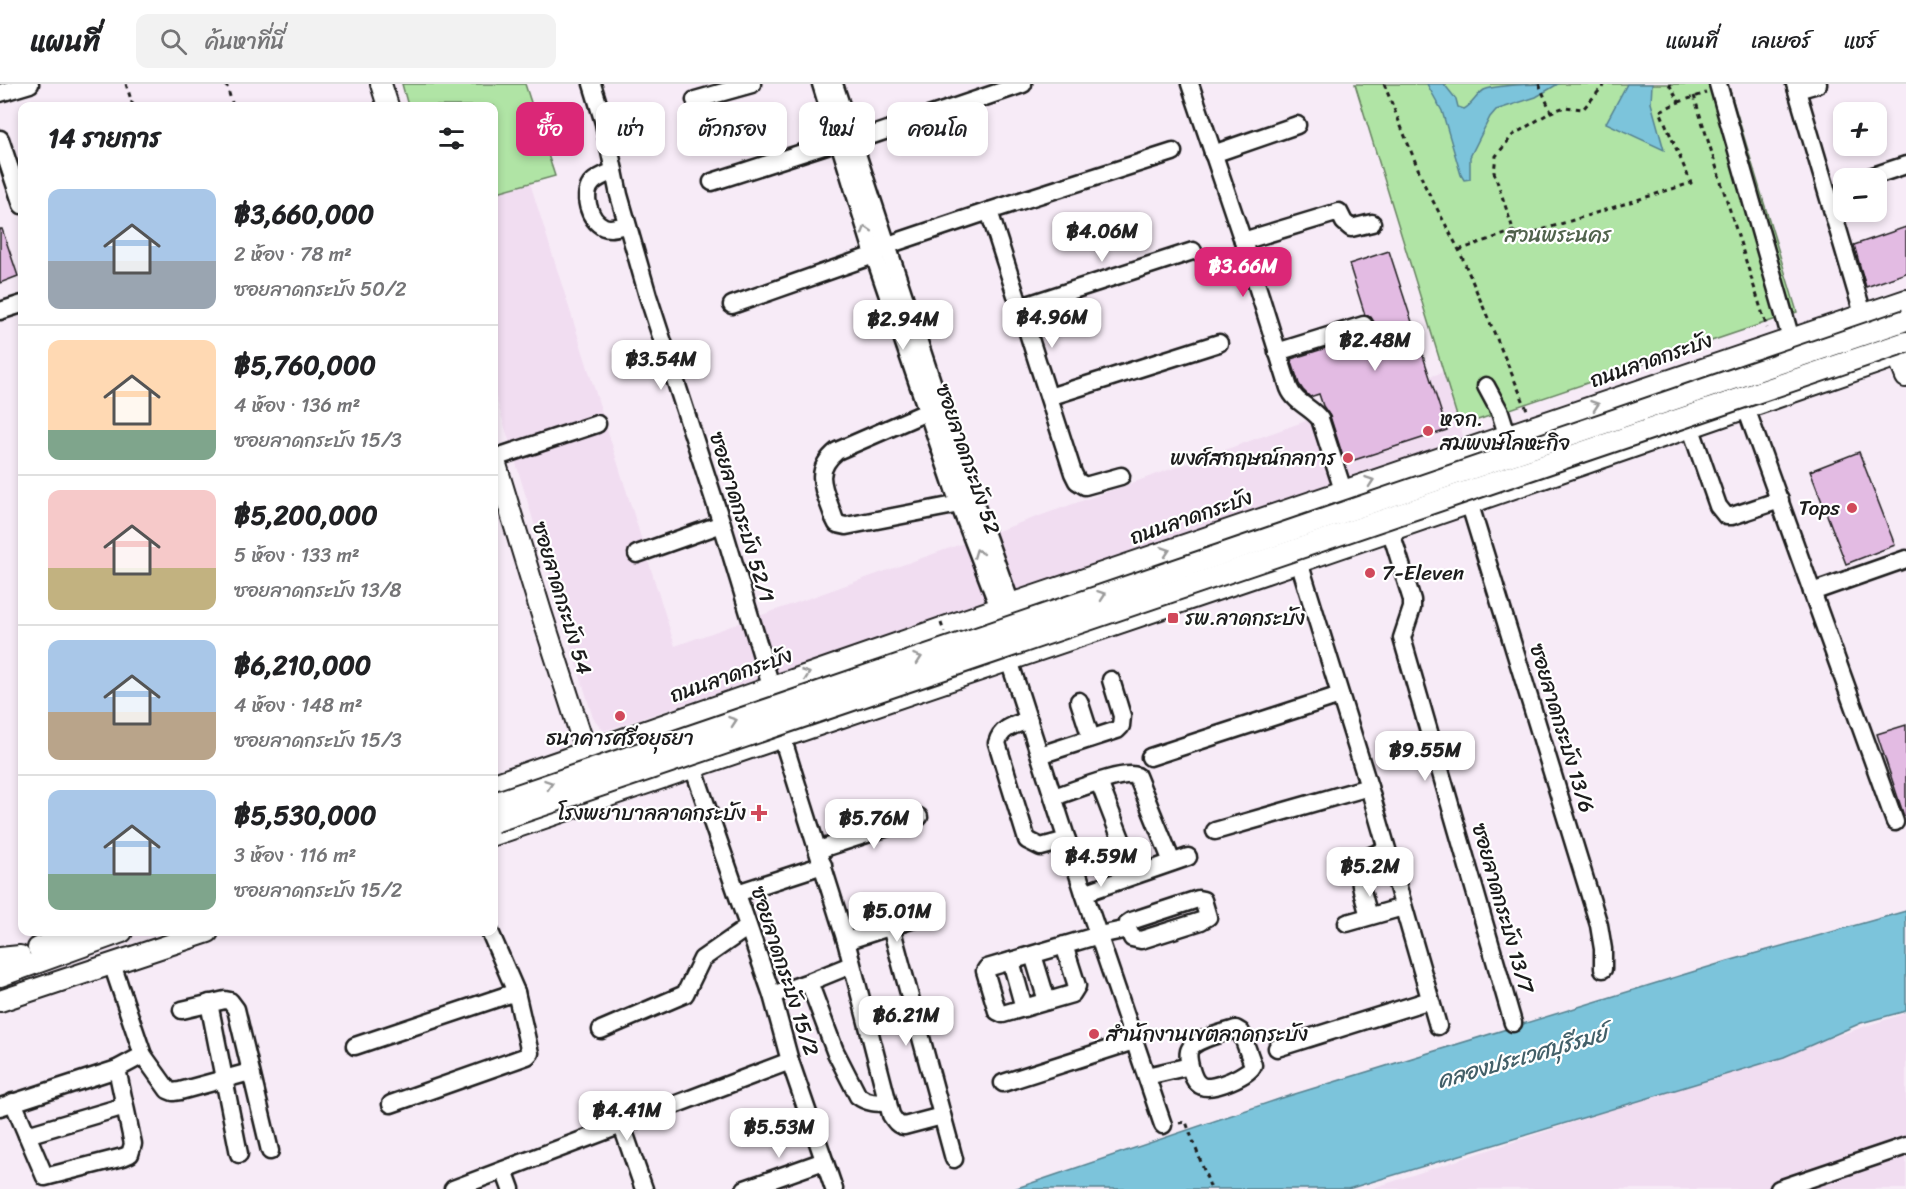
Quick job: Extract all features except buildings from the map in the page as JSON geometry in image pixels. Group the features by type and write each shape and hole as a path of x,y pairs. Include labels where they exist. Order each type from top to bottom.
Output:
{"main road":[{"path":"381,84 387,102"},
{"name":"ถนนลาดกระบัง","path":"498,783 771,686 1906,300"},
{"path":"498,802 1906,320"},
{"path":"1903,350 1906,377"},
{"path":"498,834 1299,562 1746,408 1903,350"},
{"path":"498,821 1903,350"},
{"name":"ซอยลาดกระบัง 54","path":"498,471 601,798"},
{"path":"0,964 10,957 66,936"},
{"path":"0,976 111,936"},
{"path":"0,992 162,936"},
{"path":"0,1001 196,936"},
{"path":"0,1014 29,991"}],"street":[{"path":"0,93 30,84"},
{"name":"ซอยลาดกระบัง 52/1","path":"592,84 604,123 627,225 651,307 722,525 771,686"},
{"path":"695,100 752,84"},
{"name":"ซอยลาดกระบัง 52","path":"821,84 829,102"},
{"name":"ซอยลาดกระบัง 52","path":"834,84 838,102"},
{"path":"875,132 1023,84"},
{"path":"1190,84 1291,393 1320,419 1343,490"},
{"path":"1718,84 1791,339"},
{"path":"1818,84 1796,87 1863,314"},
{"path":"1213,153 1298,125"},
{"path":"0,139 18,190"},
{"path":"732,305 988,211 1173,152"},
{"path":"712,182 799,154"},
{"name":"ซอยลาดกระบัง 52","path":"850,156 935,413 1005,606"},
{"path":"1887,171 1906,165"},
{"path":"614,171 593,181 588,194 589,209 595,220 603,227 627,225"},
{"path":"1827,192 1833,190"},
{"path":"988,211 1077,481 1085,486 1121,476"},
{"path":"1243,241 1339,212 1344,222 1351,228 1372,223"},
{"path":"1021,308 1193,251"},
{"path":"0,312 18,305"},
{"path":"1277,352 1364,325"},
{"path":"1049,397 1219,343"},
{"path":"1485,386 1500,412 1507,434"},
{"path":"1746,408 1895,822"},
{"path":"935,413 922,414 837,451 829,458 821,474 834,518 837,524 846,526 966,503"},
{"path":"498,457 597,424"},
{"path":"1690,426 1718,506 1726,516 1780,500"},
{"name":"ซอยลาดกระบัง 13/6","path":"1469,502 1599,925 1603,949 1603,969"},
{"path":"637,554 722,525"},
{"name":"ซอยลาดกระบัง 13/7","path":"1390,529 1412,600 1412,608 1402,638 1514,1023"},
{"path":"1812,592 1906,559"},
{"path":"1299,562 1369,787 1438,1026"},
{"path":"1009,660 1084,893 1163,1125"},
{"path":"1040,755 1117,730 1121,726 1122,716 1111,680"},
{"path":"1150,757 1340,695"},
{"path":"1079,701 1091,738"},
{"path":"1029,720 1004,730 997,743 1027,840 1038,846 1047,846 1067,840"},
{"path":"782,737 846,941 891,1115 899,1126 942,1116"},
{"name":"ซอยลาดกระบัง 15/2","path":"693,767 772,995 790,1062 834,1189"},
{"path":"1054,797 1099,782 1133,774 1137,776 1172,862"},
{"path":"1099,782 1135,875"},
{"path":"1215,831 1369,787"},
{"path":"737,893 920,817"},
{"path":"1369,916 1360,882 1360,865 1364,860 1386,850"},
{"path":"1084,893 1188,857"},
{"path":"1347,923 1403,907"},
{"path":"846,941 936,912"},
{"path":"601,1030 685,994 702,959 748,927"},
{"path":"891,927 954,1159"},
{"path":"1064,945 1077,986 1076,991 1004,1014 997,1011 985,971 987,968 1033,954 1064,945 1099,935 1128,929"},
{"path":"391,1104 530,1053 516,992 492,936"},
{"path":"1033,954 1047,1001"},
{"path":"1011,961 1024,1008"},
{"path":"112,964 143,1055 168,1090 172,1092 250,1072"},
{"path":"772,995 851,965"},
{"path":"809,982 835,1051 858,1096 874,1103 888,1102"},
{"path":"356,1046 516,992"},
{"path":"1277,1048 1430,1000"},
{"path":"182,1010 209,1003 230,1001 236,1009 270,1150"},
{"path":"209,1003 239,1154"},
{"path":"1003,1083 1134,1041"},
{"path":"117,1069 133,1144 130,1154 45,1177 27,1135 7,1105 117,1069 143,1055"},
{"path":"453,1189 790,1062"},
{"path":"1147,1076 1190,1066"},
{"path":"27,1135 125,1106"},
{"path":"622,1125 644,1189"},
{"path":"1779,1189 1906,1146"},
{"path":"745,1189 824,1161"},
{"path":"504,1170 511,1189"}],"path":[{"path":"126,84 132,102"},
{"path":"226,84 232,102"},
{"path":"1384,84 1425,186 1459,250 1528,413"},
{"path":"1539,84 1551,112"},
{"path":"1605,84 1583,109 1565,107 1551,112 1513,135 1496,156 1494,172 1516,238 1691,183 1660,111 1703,94"},
{"path":"1669,84 1679,102"},
{"path":"1694,96 1769,333"},
{"path":"1459,250 1514,231"},
{"path":"1163,1125 1186,1122 1211,1189"}],"shaded area":[{"path":"530,183 675,646 1443,372 1465,442 604,731 593,718 498,404 498,192"},
{"path":"1906,1013 1906,1189 1370,1189"}],"green space":[{"path":"402,84 525,84 531,102 516,102 516,156 548,156 555,176 498,192 498,102 407,102"},
{"name":"สวนพระนคร","path":"1355,84 1728,84 1797,312 1460,426"}],"water":[{"path":"1427,84 1444,84 1456,99 1458,107 1464,109 1481,92 1491,88 1558,84 1536,97 1496,110 1490,117 1470,157 1470,179 1464,180 1442,111"},
{"path":"1627,84 1652,84 1651,103 1664,150 1606,123"},
{"name":"คลองประเวศบุรีรมย์","path":"1906,911 1906,1011 1861,1023 1784,1057 1348,1189 1014,1189 1282,1098 1728,961"}],"place":[{"name":"หจก. สมพงษ์โลหะกิจ","path":"1428,431"},
{"name":"พงศ์สกฤษณ์กลการ","path":"1348,458"},
{"name":"Tops","path":"1852,508"},
{"name":"7-Eleven","path":"1370,573"},
{"name":"รพ.ลาดกระบัง","path":"1173,618"},
{"name":"ธนาคารศรีอยุธยา","path":"620,716"},
{"name":"โรงพยาบาลลาดกระบัง","path":"759,813"},
{"name":"สำนักงานเขตลาดกระบัง","path":"1094,1034"}]}
